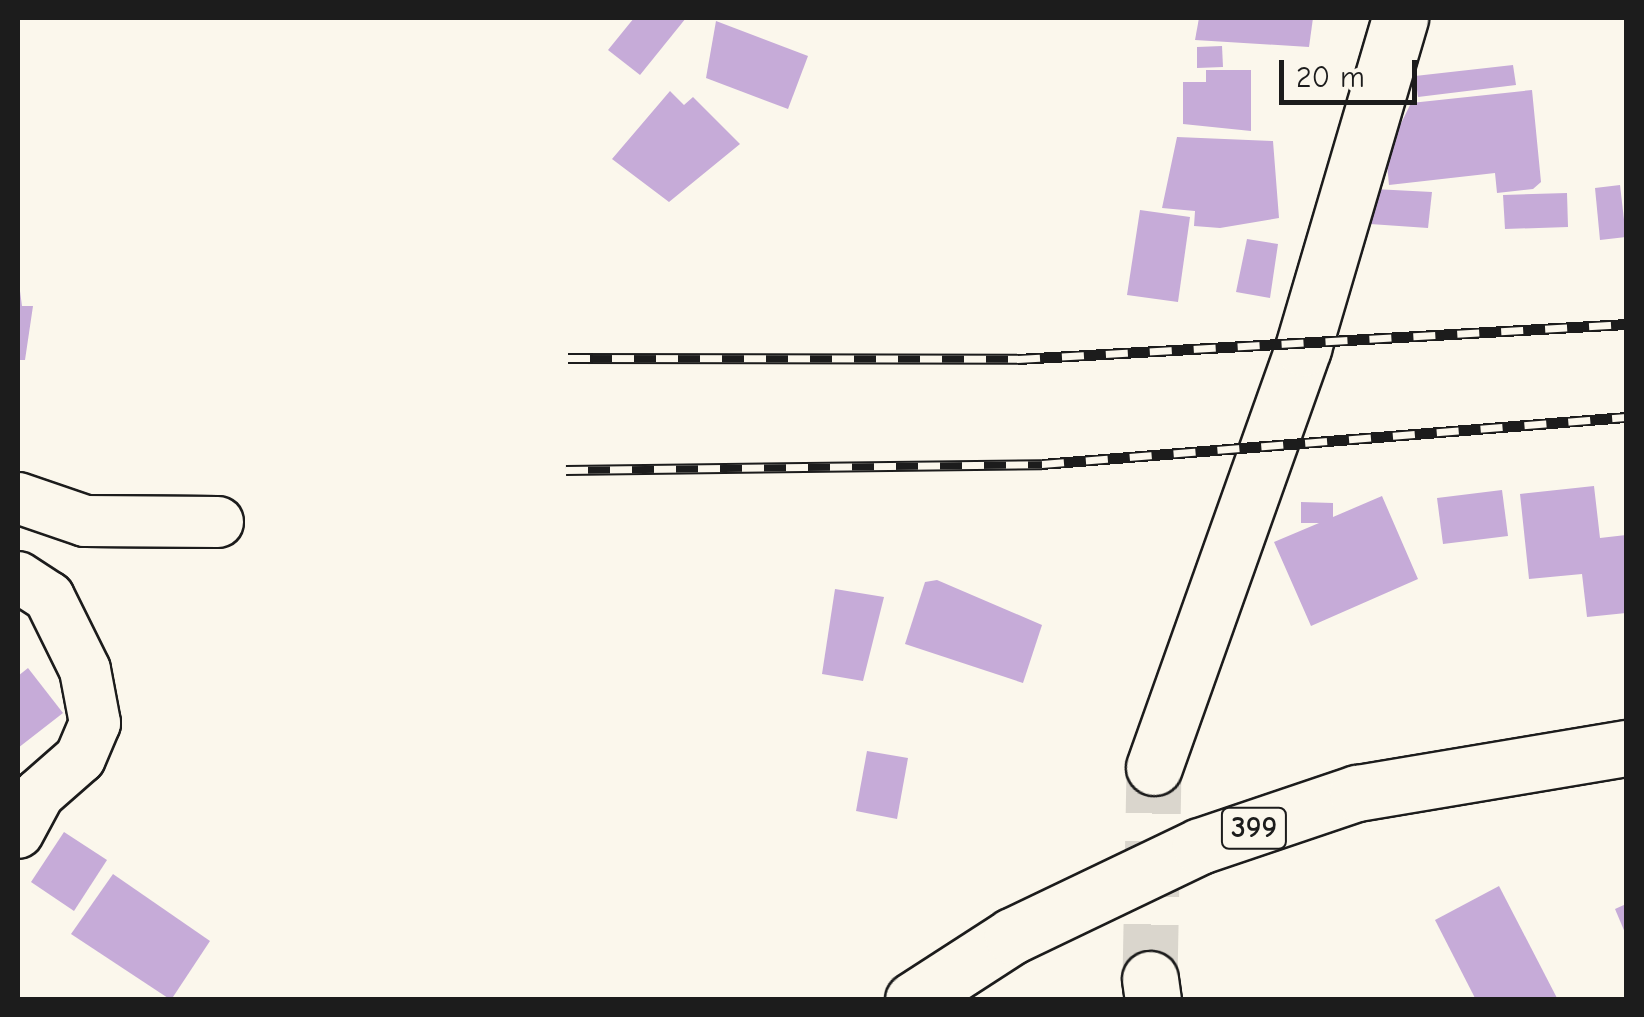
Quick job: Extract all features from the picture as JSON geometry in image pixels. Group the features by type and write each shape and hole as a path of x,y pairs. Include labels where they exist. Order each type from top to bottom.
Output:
{"main road":[{"path":"1154,767 1314,314 1400,18"},
{"name":"399","path":"914,1000 1012,936 1200,846 1357,793 1626,748"}],"street":[{"path":"18,498 85,521 218,522"},
{"path":"18,577 49,596 85,670 95,722 80,758 39,794 18,833"}],"building":[{"path":"634,18 686,18 640,75 608,50"},
{"path":"1199,18 1313,18 1309,47 1195,40"},
{"path":"716,21 808,56 788,109 706,78"},
{"path":"1222,46 1223,67 1197,68 1197,47"},
{"path":"1513,65 1516,85 1418,97 1415,76"},
{"path":"1206,70 1251,70 1251,131 1183,124 1183,82 1206,82"},
{"path":"1532,90 1541,182 1533,189 1497,193 1495,173 1389,185 1386,154 1411,103"},
{"path":"670,91 684,105 693,97 740,144 669,202 612,159"},
{"path":"1177,137 1273,141 1279,218 1220,228 1194,226 1195,211 1162,208"},
{"path":"1620,185 1626,237 1600,240 1595,188"},
{"path":"1374,189 1432,192 1428,228 1370,224"},
{"path":"1567,193 1568,227 1505,229 1503,195"},
{"path":"1140,210 1190,217 1178,302 1127,295"},
{"path":"1247,239 1278,244 1270,298 1236,292"},
{"path":"18,276 22,306 33,306 25,360 18,360"},
{"path":"1594,486 1600,538 1626,535 1626,613 1587,617 1582,574 1529,579 1520,494"},
{"path":"1502,490 1508,536 1443,544 1437,498"},
{"path":"1382,496 1418,579 1311,626 1274,542 1319,523 1301,523 1301,502 1333,503 1333,517"},
{"path":"937,580 1042,625 1023,683 905,644 925,582"},
{"path":"835,589 884,597 863,681 822,674"},
{"path":"28,668 63,713 18,748 18,676"},
{"path":"867,751 908,758 897,819 856,811"},
{"path":"64,832 107,860 74,911 31,882"},
{"path":"113,874 210,941 171,1000 71,934"},
{"path":"1499,886 1558,1000 1476,1000 1435,920"},
{"path":"1626,904 1626,935 1615,909"}],"tunnel":[{"path":"1150,979 1154,767"}],"railway":[{"path":"568,358 1018,359 1626,324"},
{"path":"566,470 1042,464 1626,417"}]}
